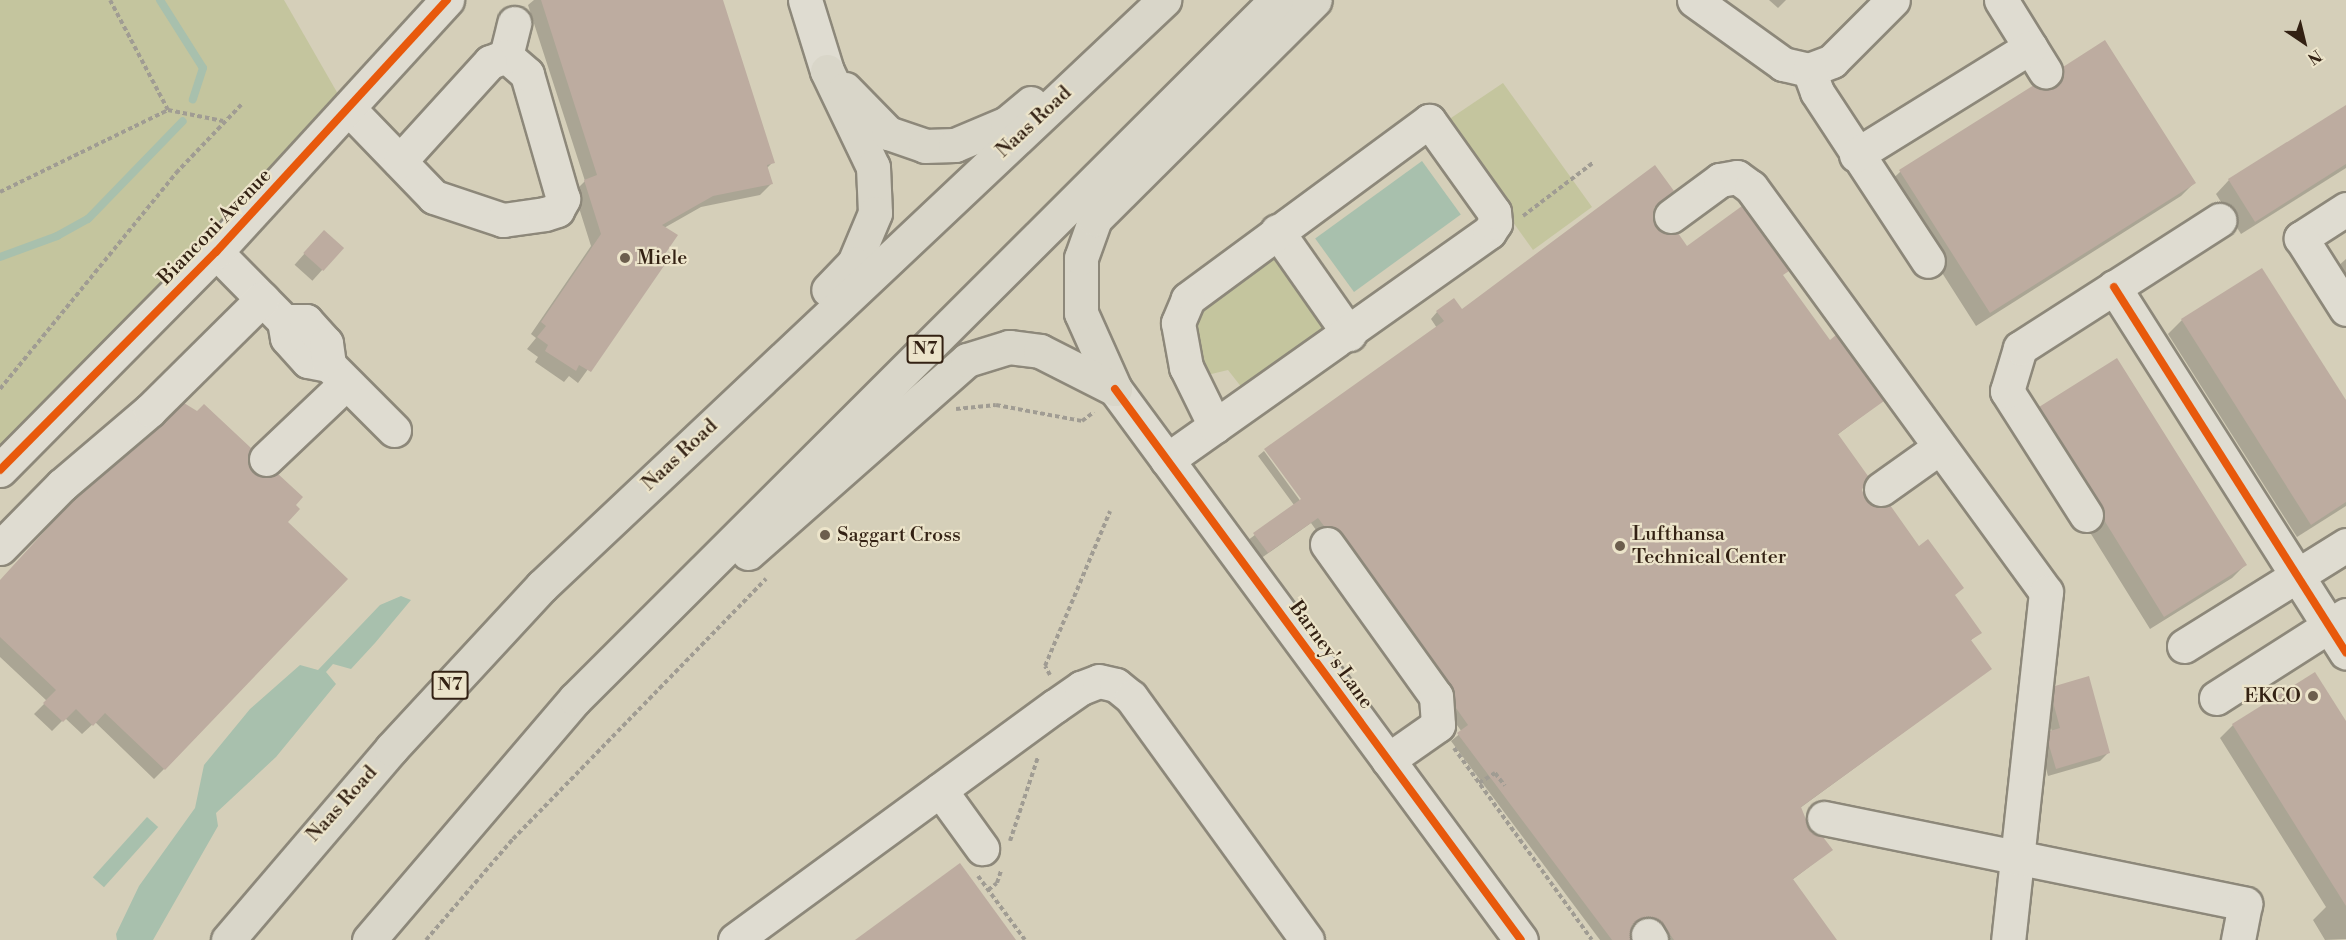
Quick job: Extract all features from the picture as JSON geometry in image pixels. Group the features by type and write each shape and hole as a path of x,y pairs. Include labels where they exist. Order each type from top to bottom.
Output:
{"highway":[{"name":"N7","path":"827,71 888,133 925,146 955,146 1006,123 1162,0"},
{"name":"Naas Road","path":"228,940 275,880 391,749 542,586 1162,0"},
{"name":"N7","path":"369,940 575,699 1276,0"},
{"path":"1117,392 1081,313 1081,258 1095,219 1315,0"},
{"name":"N7","path":"689,446 746,374 855,263 875,213 873,167 827,71"},
{"name":"N7","path":"575,699 843,473 968,360 1009,347 1040,351 1117,392"}],"street":[{"name":"Bianconi Avenue","path":"0,470 216,252 447,0"},
{"path":"805,0 827,71"},
{"path":"1694,0 1783,64 1809,70 1832,61 1893,0"},
{"path":"1856,155 2037,59 2001,0"},
{"path":"506,56 514,23"},
{"path":"349,109 434,197 503,220 557,210 563,199 527,74 506,56"},
{"path":"400,161 490,62 506,56"},
{"path":"1809,70 1817,92 1856,155 1892,203 1928,261"},
{"path":"1167,460 1349,334 1489,232 1495,223 1494,212 1429,122 1197,289 1182,309 1178,323 1186,367 1215,426"},
{"path":"1671,216 1720,180 1737,177 1751,187 2046,592 2008,940"},
{"path":"2346,209 2301,238 2346,309"},
{"path":"2086,515 2007,391 2020,348 2220,220"},
{"path":"1277,231 1349,334"},
{"path":"216,252 273,310 287,338 308,361 338,374 394,430"},
{"path":"2114,287 2298,576 2340,631 2216,698"},
{"path":"0,548 62,485 273,310"},
{"path":"266,459 338,374"},
{"name":"Barney's Lane","path":"1117,392 1521,940"},
{"path":"1881,489 1940,447"},
{"path":"1327,544 1436,696 1438,725 1388,760"},
{"path":"2184,646 2346,545"},
{"path":"735,940 1081,688 1099,681 1116,685 1131,697 1307,940"},
{"path":"940,790 998,853"},
{"path":"1824,818 2245,904 2238,940"}],"path":[{"path":"110,0 168,110"},
{"path":"0,388 176,173 243,103"},
{"path":"0,192 168,110 224,121"},
{"path":"1495,223 1514,222 1594,162"},
{"path":"952,409 996,405 1082,421 1117,392"},
{"path":"1046,669 1110,511"},
{"path":"426,940 513,839 772,573"},
{"path":"1438,725 1592,940"},
{"path":"988,890 997,883 998,853 1040,750"},
{"path":"1479,783 1495,773 1505,786"},
{"path":"998,853 967,860 1025,940"}],"shaded area":[{"path":"0,0 284,0 342,101 0,446"},
{"path":"1503,83 1592,207 1533,250 1450,135 1448,120"},
{"path":"1422,161 1461,214 1354,292 1315,239"},
{"path":"1276,254 1325,331 1246,393 1228,370 1203,376 1190,339 1198,306"},
{"path":"401,596 411,600 351,669 333,664 326,672 336,684 276,757 216,813 218,826 153,940 117,940 116,934 139,886 195,808 204,765 250,709 300,665 318,670 380,605"},
{"path":"147,817 158,827 104,887 93,877"}],"building":[{"path":"541,0 723,0 775,163 767,165 773,184 713,196 662,225 678,235 663,257 668,260 591,372 579,365 576,371 545,351 548,345 537,337 546,326 541,322 601,234 584,180 597,175"},
{"path":"2105,40 2196,183 1990,313 1899,170 2034,85 2045,90 2055,87 2062,79 2063,67"},
{"path":"2346,105 2346,164 2255,222 2228,179"},
{"name":"Lufthansa Technical Center","path":"1655,165 1674,191 1654,208 1656,228 1664,233 1678,233 1687,246 1742,206 1789,271 1783,275 1830,340 1836,335 1884,401 1838,434 1868,476 1862,490 1866,500 1874,506 1890,505 1919,546 1928,539 1964,588 1955,595 1982,633 1971,640 1992,669 1801,807 1811,832 1823,837 1833,850 1793,879 1837,940 1674,940 1660,920 1648,916 1632,925 1631,940 1612,940 1457,733 1468,725 1456,708 1451,685 1342,533 1324,526 1318,518 1268,553 1253,533 1301,499 1264,449 1444,321 1436,311 1454,298 1462,309"},
{"path":"324,230 344,248 323,271 303,253"},
{"path":"2262,268 2346,400 2346,502 2311,525 2181,319"},
{"path":"2117,358 2247,565 2164,617 2104,520 2102,505 2039,407"},
{"path":"184,403 197,411 204,404 251,448 248,463 253,472 261,477 277,473 303,497 296,505 300,509 288,522 348,579 165,770 105,713 93,726 76,709 63,722 43,703 56,690 0,637 0,580 73,500"},
{"path":"2315,672 2346,721 2346,906 2232,724"},
{"path":"2089,676 2110,753 2056,769 2048,742 2050,731 2060,728 2053,702 2055,686"},
{"path":"960,863 1016,940 855,940"}],"waterway":[{"path":"160,0 203,68 193,99"},
{"path":"0,257 57,236 88,219 183,121"}],"cycle path":[{"path":"0,470 216,252 447,0"},
{"path":"2114,287 2346,653"},
{"path":"1115,389 1521,940"}],"place":[{"name":"Miele","path":"625,258"},
{"name":"Saggart Cross","path":"825,535"},
{"name":"Lufthansa Technical Center","path":"1620,546"},
{"name":"EKCO","path":"2313,696"}]}
